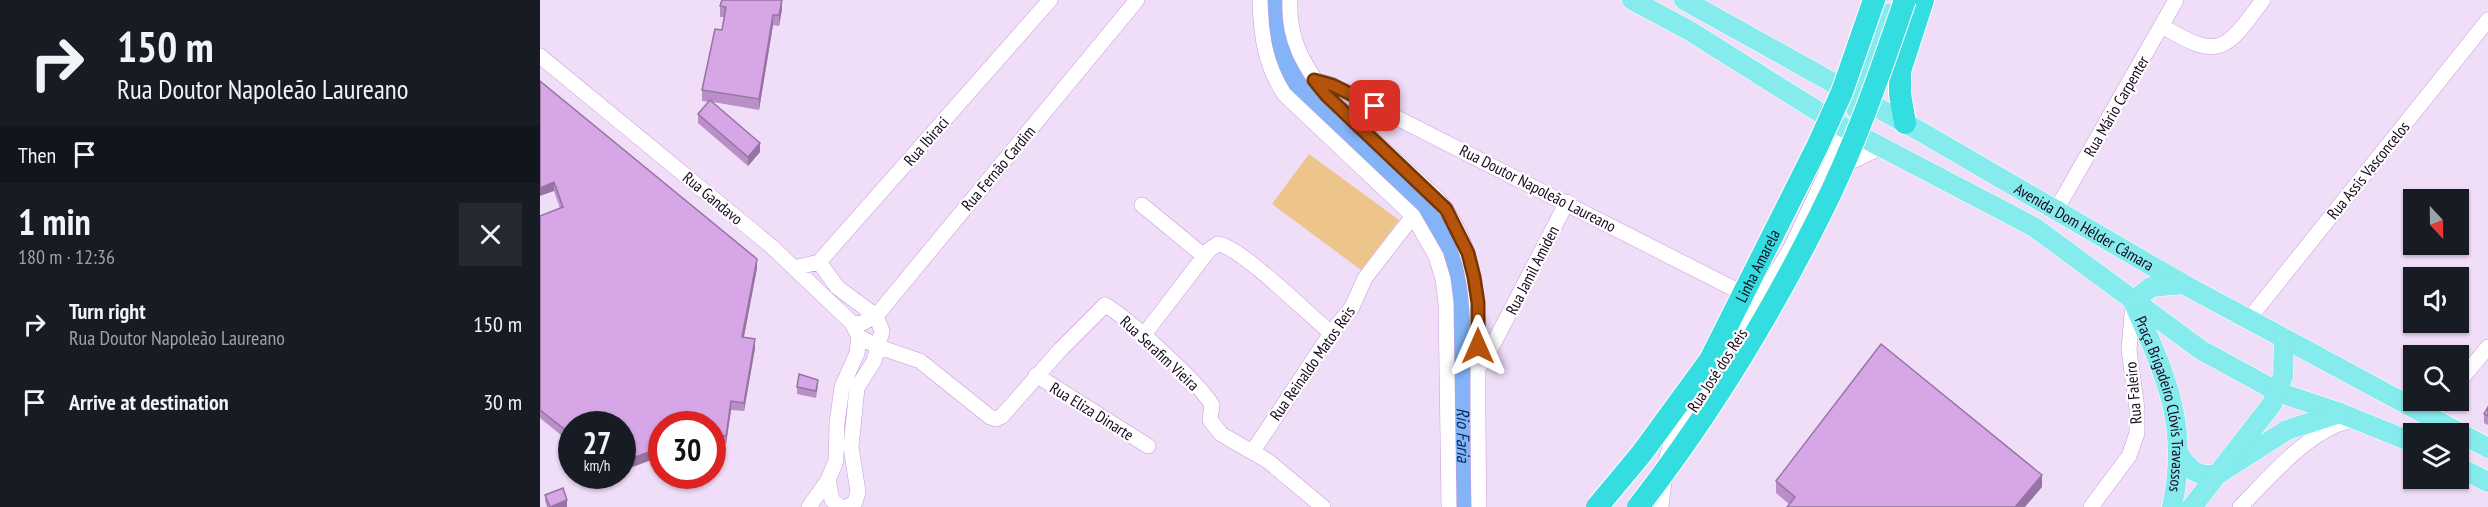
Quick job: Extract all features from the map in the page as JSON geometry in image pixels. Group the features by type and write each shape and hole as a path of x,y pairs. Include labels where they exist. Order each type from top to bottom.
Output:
{"highway":[{"name":"Linha Amarela","path":"1597,507 1642,453 1710,360 1821,138 1842,92 1875,0"},
{"name":"Linha Amarela","path":"1638,507 1665,472 1743,354 1821,214 1869,104 1905,0"},
{"path":"1905,123 1899,83 1923,0"}],"main road":[{"name":"Avenida Dom Hélder Câmara","path":"1632,0 1690,31 1843,127 2034,227 2201,350 2278,392 2349,416 2403,438"},
{"name":"Avenida Dom Hélder Câmara","path":"1684,0 1905,123 2055,212 2183,284 2488,448"},
{"path":"1864,138 1857,124 1856,97 1882,20 1888,14 1897,12 1909,24 1911,36"},
{"path":"2133,302 2151,287 2183,284"},
{"name":"Praça Brigadeiro Clóvis Travassos","path":"2133,302 2171,392 2177,421 2178,453 2172,507"},
{"name":"Praça Brigadeiro Clóvis Travassos","path":"2192,507 2264,416 2278,392 2284,366 2284,340"},
{"path":"2178,453 2187,467 2197,473 2218,474 2287,430 2349,416"},
{"path":"2469,472 2488,482"}],"street":[{"name":"Rua Ibiraci","path":"819,262 1050,0"},
{"name":"Rua Fernão Cardim","path":"876,316 1137,0"},
{"path":"1260,0 1260,30 1265,52 1272,75 1284,94 1413,216 1427,237 1443,279 1446,303 1449,507"},
{"path":"1290,0 1289,21 1292,39 1314,80 1326,95 1446,209 1468,253 1478,303 1479,507"},
{"name":"Rua Mário Carpenter","path":"2055,212 2176,0"},
{"path":"2162,26 2192,44 2206,48 2220,46 2234,38 2263,0"},
{"name":"Rua Assis Vasconcelos","path":"2248,320 2488,21"},
{"name":"Rua Gandavo","path":"540,56 794,268 852,323 859,337"},
{"name":"Rua Doutor Napoleão Laureano","path":"1314,80 1332,85 1567,202 1760,302"},
{"name":"Rua José dos Reis","path":"1661,507 1667,457 1674,435 1760,302 1792,246 1827,175 1840,144 1843,127"},
{"path":"1827,175 1882,147"},
{"name":"Rua Jamil Amiden","path":"1478,368 1487,356 1567,202"},
{"path":"1142,205 1204,256"},
{"name":"Rua Reinaldo Matos Reis","path":"1253,451 1331,333 1353,307 1365,278 1413,216"},
{"path":"1143,336 1204,256 1213,246 1223,245 1231,249 1331,333"},
{"path":"794,268 819,262 833,283 876,316 882,331 874,361 856,388 851,420 854,472 858,485 855,504"},
{"name":"Rua Faleiro","path":"2091,507 2129,456 2137,433 2137,409 2129,350 2133,302"},
{"name":"Rua Serafim Vieira","path":"1036,375 1105,305 1143,336 1192,382 1212,405 1210,420 1221,434 1253,451"},
{"path":"852,323 860,324 876,316"},
{"path":"840,507 832,500 831,474 842,387 857,353 859,337 879,348 920,361 990,417 996,419 1002,416 1036,375"},
{"path":"2469,370 2488,347"},
{"name":"Rua Eliza Dinarte","path":"1036,375 1149,446"},
{"path":"2430,418 2436,411"},
{"path":"2240,507 2315,436 2349,416"},
{"path":"1253,451 1323,507"},
{"path":"808,507 831,474 841,467 854,472"}],"shaded area":[{"path":"1309,154 1399,220 1361,270 1272,204"}],"building":[{"path":"722,0 782,0 779,15 773,15 759,99 702,90 715,29 722,30 726,7 720,6"},
{"path":"540,81 757,259 742,337 755,339 744,403 731,401 726,436 726,411 648,411 648,452 636,457 636,411 558,411 558,424 540,410 540,216 563,207 554,182 540,188"},
{"path":"710,100 760,143 748,157 698,114"},
{"path":"1881,344 2042,475 2015,507 1787,507 1795,497 1776,481"},
{"path":"799,374 818,380 816,391 797,387"},
{"path":"563,489 567,500 550,507 545,495"}],"waterway":[{"name":"Rio Faria","path":"1274,0 1276,36 1290,69 1312,99 1426,211 1446,240 1453,256 1463,308 1464,507"}],"route":[{"path":"1375,106 1332,85 1314,80 1326,95 1446,209 1468,253 1474,277 1478,303 1478,346"}]}
